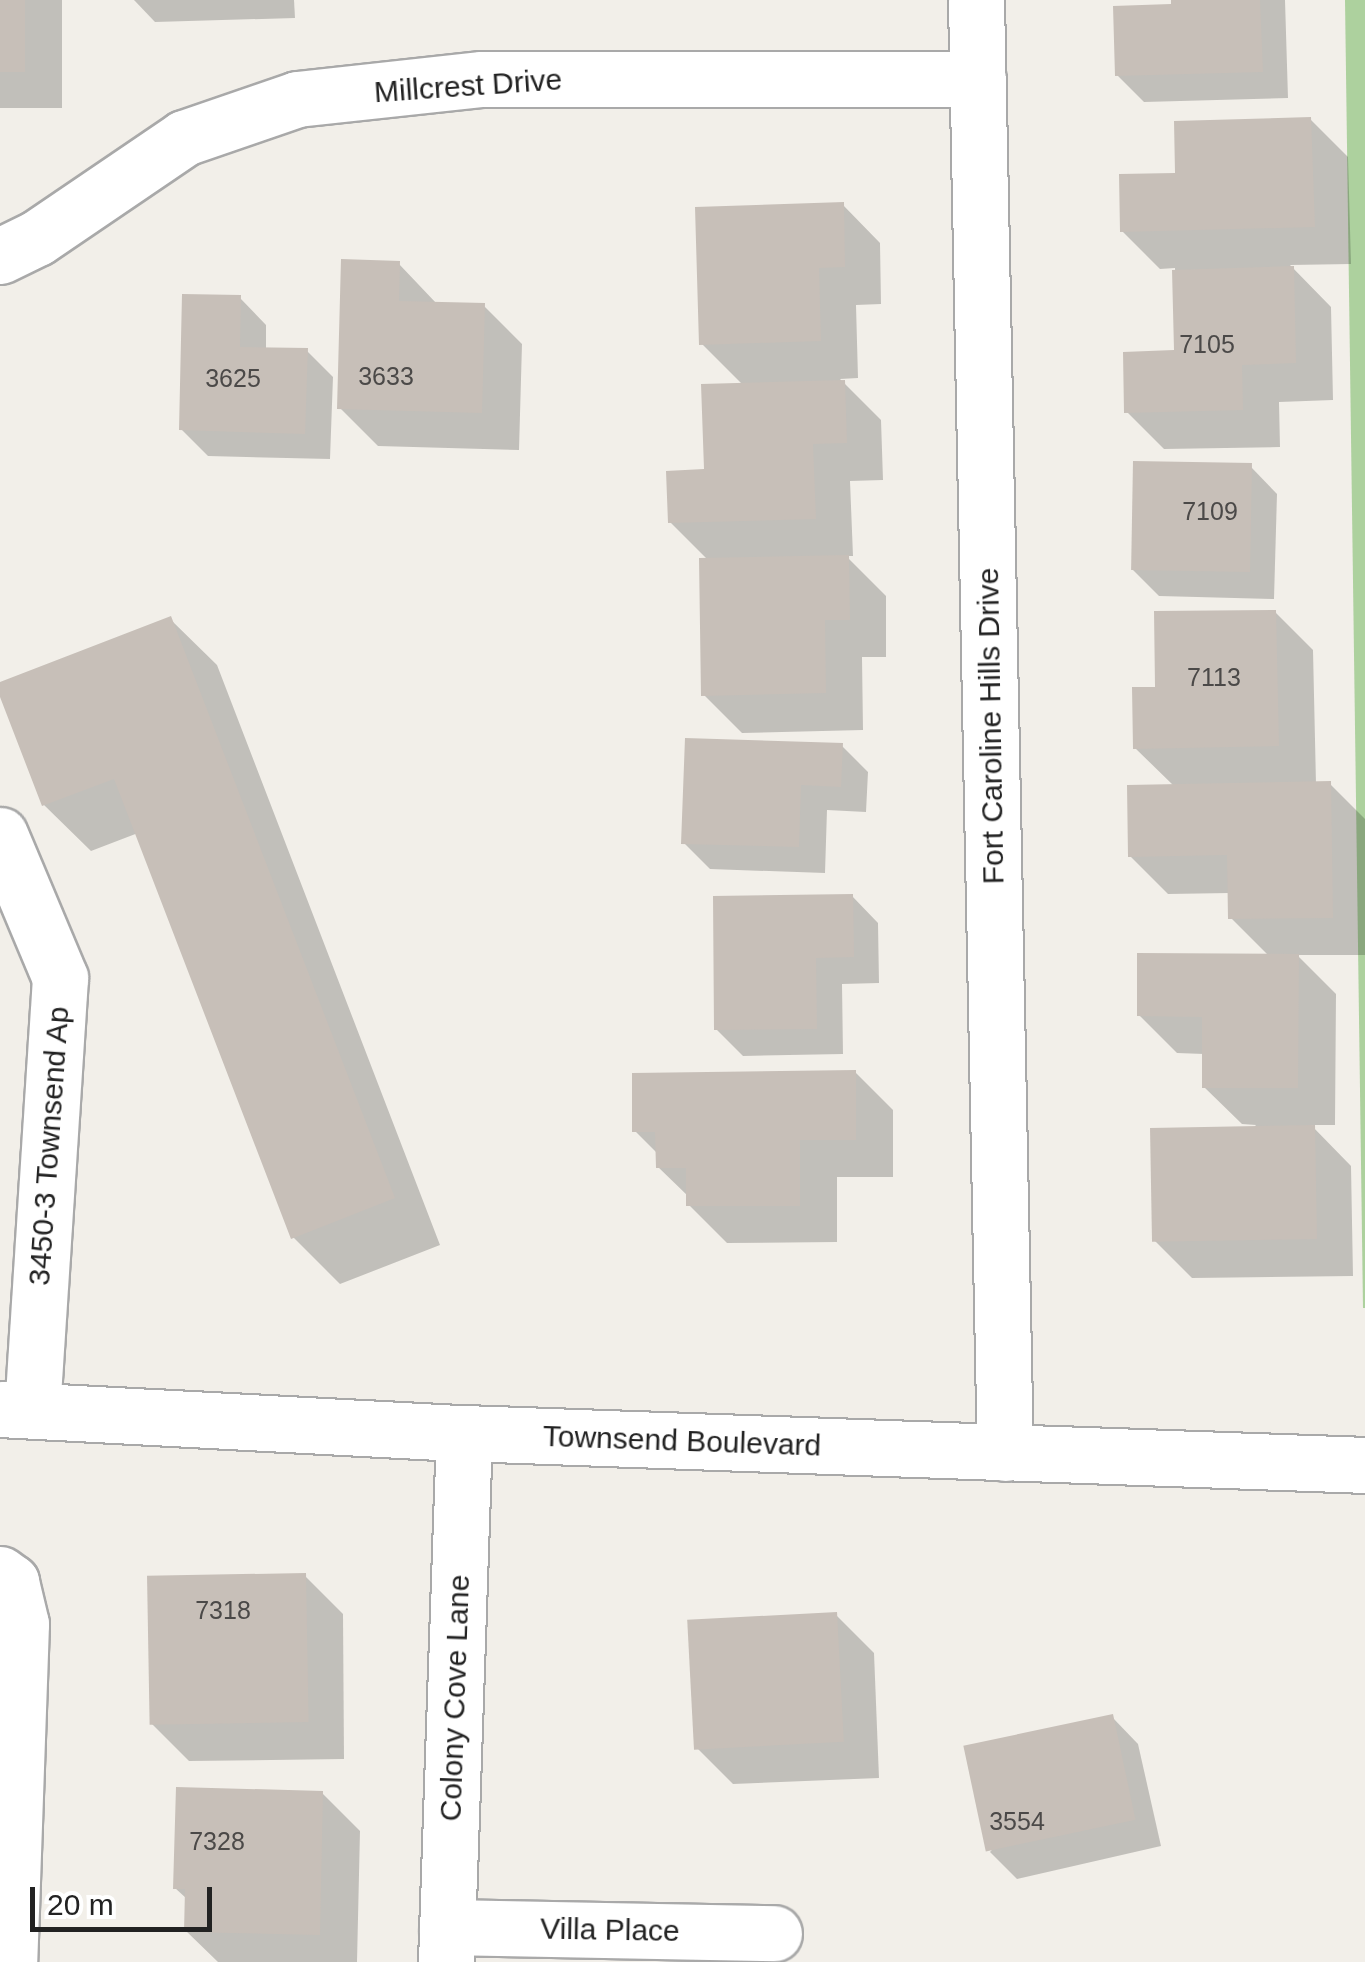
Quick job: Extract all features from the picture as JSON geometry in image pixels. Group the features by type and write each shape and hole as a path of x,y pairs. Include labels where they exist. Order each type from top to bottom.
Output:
{"street":[{"name":"Fort Caroline Hills Drive","path":"976,0 1005,1453"},
{"name":"Millcrest Drive","path":"0,256 37,238 184,138 296,99 482,79 978,79"},
{"name":"3450-3 Townsend Ap","path":"0,835 60,978 16,1409"},
{"name":"Townsend Boulevard","path":"16,1409 464,1434 1365,1465"},
{"name":"Colony Cove Lane","path":"446,1945 464,1434"},
{"path":"0,1574 11,1582 22,1624 8,1962"},
{"name":"Villa Place","path":"446,1945 774,1932"}],"green space":[{"path":"1345,0 1365,0 1365,1308 1363,1308"}],"building":[{"path":"0,0 25,0 25,72 0,72"},
{"path":"1171,0 1260,0 1263,72 1115,76 1113,6 1171,4"},
{"path":"1311,117 1315,227 1120,232 1119,174 1175,173 1174,121"},
{"path":"844,202 845,267 819,268 821,341 699,345 695,207"},
{"path":"341,259 400,261 399,301 485,303 482,413 337,409"},
{"path":"1294,266 1296,363 1242,365 1243,410 1124,413 1123,352 1174,350 1172,270"},
{"path":"182,294 241,295 240,347 308,348 305,434 179,430"},
{"path":"845,380 847,443 813,444 816,519 668,523 666,471 704,469 701,384"},
{"path":"1133,461 1252,463 1250,572 1131,570"},
{"path":"849,555 850,620 825,620 826,693 701,696 699,558"},
{"path":"1276,610 1279,746 1133,749 1132,687 1155,687 1154,611"},
{"path":"171,616 395,1198 291,1239 114,779 42,806 0,697 0,682"},
{"path":"685,738 843,743 841,787 801,785 799,847 681,844"},
{"path":"1331,781 1333,918 1228,919 1227,855 1128,857 1127,785"},
{"path":"853,894 854,957 816,958 817,1029 714,1030 713,896"},
{"path":"1137,953 1299,954 1298,1088 1202,1088 1202,1017 1137,1016"},
{"path":"856,1070 856,1140 800,1140 800,1206 686,1206 686,1168 656,1168 655,1132 632,1132 632,1073"},
{"path":"1315,1125 1317,1239 1152,1242 1150,1128"},
{"path":"306,1573 309,1722 150,1725 147,1576"},
{"path":"837,1612 844,1742 694,1750 687,1620"},
{"path":"1113,1714 1135,1820 986,1851 963,1746"},
{"path":"176,1787 323,1791 320,1935 184,1932 185,1889 173,1889"}]}
